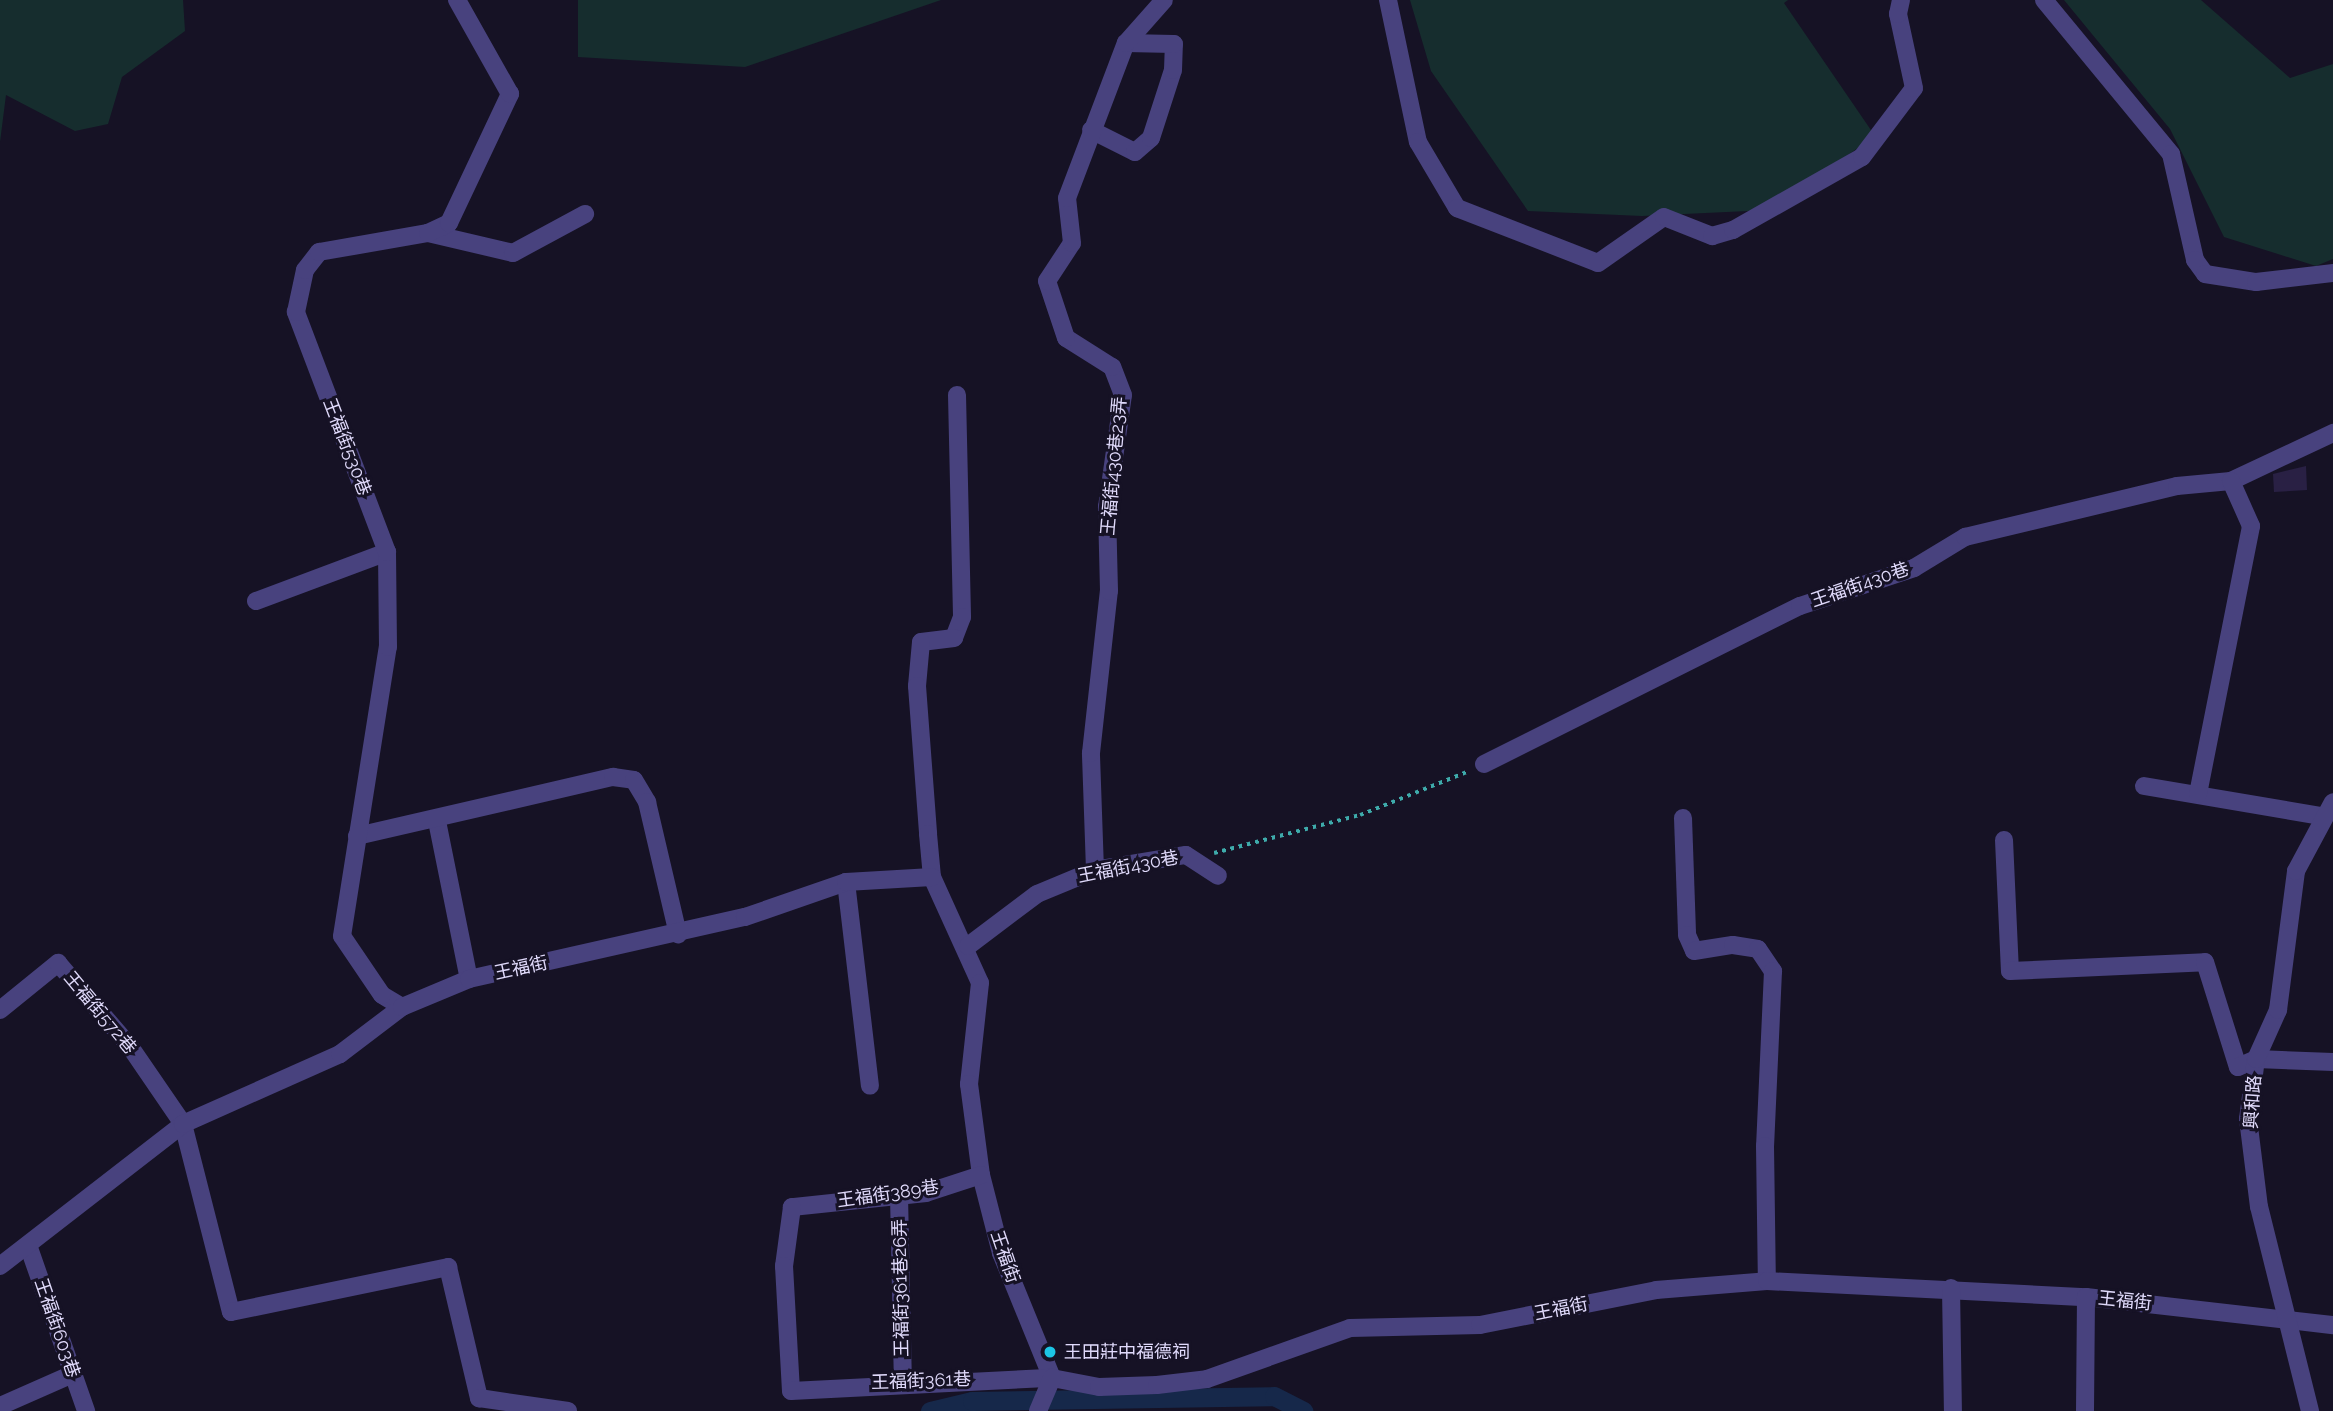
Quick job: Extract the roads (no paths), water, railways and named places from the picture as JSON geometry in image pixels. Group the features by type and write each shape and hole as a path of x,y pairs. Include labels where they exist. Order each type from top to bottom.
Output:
{"street":[{"name":"王福街530巷","path":"402,1007 382,995 342,936 388,647 387,552 296,312 299,288 319,252 428,233 449,223 510,94 457,0"},
{"name":"王福街430巷23弄","path":"1095,870 1091,753 1109,592 1107,507 1122,395 1112,367 1066,338 1047,281 1072,243 1067,198 1126,43 1164,0"},
{"path":"1388,0 1418,142 1457,208 1598,263 1664,217 1712,236 1733,230 1862,157 1914,88 1898,14 1901,0"},
{"path":"2044,0 2171,154 2195,260 2205,274 2256,282 2333,272"},
{"path":"1091,131 1135,152 1150,138 1173,70 1174,44 1126,43"},
{"path":"428,233 513,253 585,215"},
{"path":"932,877 917,686 921,642 954,638 962,617 957,395"},
{"name":"王福街430巷","path":"1484,764 1800,606 1914,568 1965,537 2177,486 2231,481 2333,433"},
{"path":"2198,794 2251,526 2231,481"},
{"path":"256,601 387,552"},
{"path":"357,836 437,821 613,777 634,780 647,802 678,934"},
{"path":"2144,786 2320,816"},
{"name":"興和路","path":"2311,1411 2259,1207 2248,1119 2256,1059 2278,1010 2296,871 2320,816 2333,802"},
{"path":"1683,818 1687,935 1694,951 1733,945 1758,949 1773,971 1765,1146 1767,1281"},
{"path":"437,821 468,979"},
{"path":"2004,840 2011,971 2206,962 2226,1046 2238,1068 2256,1059 2333,1062"},
{"name":"王福街430巷","path":"968,946 1037,894 1095,870 1176,855 1193,858 1218,876"},
{"name":"王福街","path":"0,1266 183,1124 340,1054 402,1007 468,979 678,934 846,883 932,877 968,946 980,983 969,1084 981,1175 1001,1253 1052,1378 1099,1387 1207,1379 1350,1328 1480,1325 1656,1290 1767,1281 1951,1288 2086,1297 2333,1325"},
{"path":"846,883 870,1086"},
{"name":"王福街572巷","path":"0,1010 58,963 131,1048 183,1124"},
{"path":"183,1124 231,1312 448,1267 479,1398 568,1411"},
{"name":"王福街389巷","path":"792,1391 784,1266 792,1207 899,1195 981,1175"},
{"name":"王福街361巷26弄","path":"899,1195 903,1380"},
{"name":"王福街603巷","path":"28,1245 86,1411"},
{"path":"1951,1288 1953,1411"},
{"path":"2085,1411 2086,1297"},
{"path":"0,1406 72,1374"},
{"path":"1038,1411 1052,1378"},
{"name":"王福街361巷","path":"792,1391 903,1380 1052,1378"}],"waterway":[{"path":"930,1411 972,1401 1274,1396 1303,1411"}],"place":[{"name":"王田莊中福德祠","path":"1050,1352"}]}
